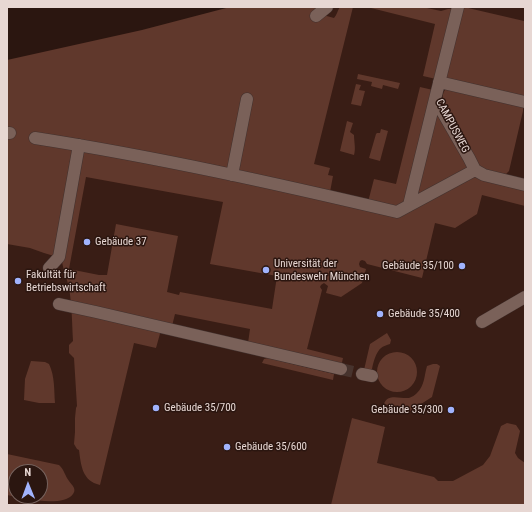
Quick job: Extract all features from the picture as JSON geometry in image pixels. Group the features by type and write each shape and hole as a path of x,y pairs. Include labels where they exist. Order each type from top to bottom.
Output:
{"street":[{"path":"316,16 327,7"},
{"name":"CAMPUSWEG","path":"458,7 435,99 475,170"},
{"path":"439,82 525,102"},
{"path":"232,174 247,99"},
{"path":"409,205 435,99"},
{"path":"35,138 232,174 397,212 475,170 484,175 525,185"},
{"path":"49,268 59,257 79,145"},
{"path":"482,322 525,297"},
{"path":"59,304 341,369"}],"shaded area":[{"path":"230,7 319,7 312,12 334,18 340,7 353,7 314,164 330,168 328,175 333,176 330,192 368,202 374,179 396,184 420,87 433,90 438,110 466,159 525,190 525,206 482,195 477,214 455,228 435,223 422,278 367,264 362,260 359,264 360,267 366,269 362,283 341,297 326,293 328,286 324,283 321,285 320,287 322,290 307,349 343,358 341,367 248,343 250,329 175,314 172,326 163,323 156,348 134,343 100,485 89,480 86,476 82,467 79,450 74,444 77,406 74,358 69,353 69,345 73,341 71,307 69,288 62,261 54,256 30,248 7,244 7,60 142,30","holes":["86,177 223,202 210,264 277,276 272,309 180,292 179,295 167,292 178,236 116,224 107,275 99,275 69,269"]},
{"name":"Universität der Bundeswehr München","path":"281,7 525,7 525,505 7,505 7,67"},
{"path":"367,7 422,7 441,11 448,9 468,8 524,21 525,19 525,95 518,98 423,76 435,24"},
{"path":"358,74 400,83 398,89 383,85 382,89 371,86 372,82 357,79"},
{"path":"356,84 361,85 359,90 365,91 361,106 351,104"},
{"path":"447,88 523,107 509,171 506,174 485,172 480,167 446,110 443,101 443,93"},
{"path":"347,121 353,123 350,132 354,135 354,155 340,151"},
{"path":"381,129 388,131 380,161 369,158 376,134 380,133"},
{"path":"387,333 391,340 390,344 379,350 372,369 364,370 370,344"},
{"path":"401,352 408,355 414,361 417,372 416,380 408,389 401,392 393,392 386,389 378,380 377,368 380,361 389,353"},
{"path":"268,358 334,374 333,380 262,363 264,359"},
{"path":"31,361 45,362 49,364 53,378 55,403 39,403 24,400 25,379"},
{"path":"433,364 440,366 432,397 410,411 384,404 388,399 395,397 412,397 420,390 423,384 427,366"},
{"path":"352,418 385,427 377,463 434,477 438,481 453,481 483,465 490,456 501,426 507,423 516,425 520,431 515,453 518,458 525,463 525,505 331,505"},
{"path":"7,454 59,465 73,486 74,490 73,494 68,498 48,501 48,464 8,464 8,495"}],"tunnel":[{"path":"341,369 362,374"}],"place":[{"name":"Gebäude 37","path":"87,242"},
{"name":"Gebäude 35/100","path":"462,266"},
{"name":"Universität der Bundeswehr München","path":"266,270"},
{"name":"Fakultät für Betriebswirtschaft","path":"18,281"},
{"name":"Gebäude 35/400","path":"380,314"},
{"name":"Gebäude 35/700","path":"156,408"},
{"name":"Gebäude 35/300","path":"451,410"},
{"name":"Gebäude 35/600","path":"227,447"}]}
